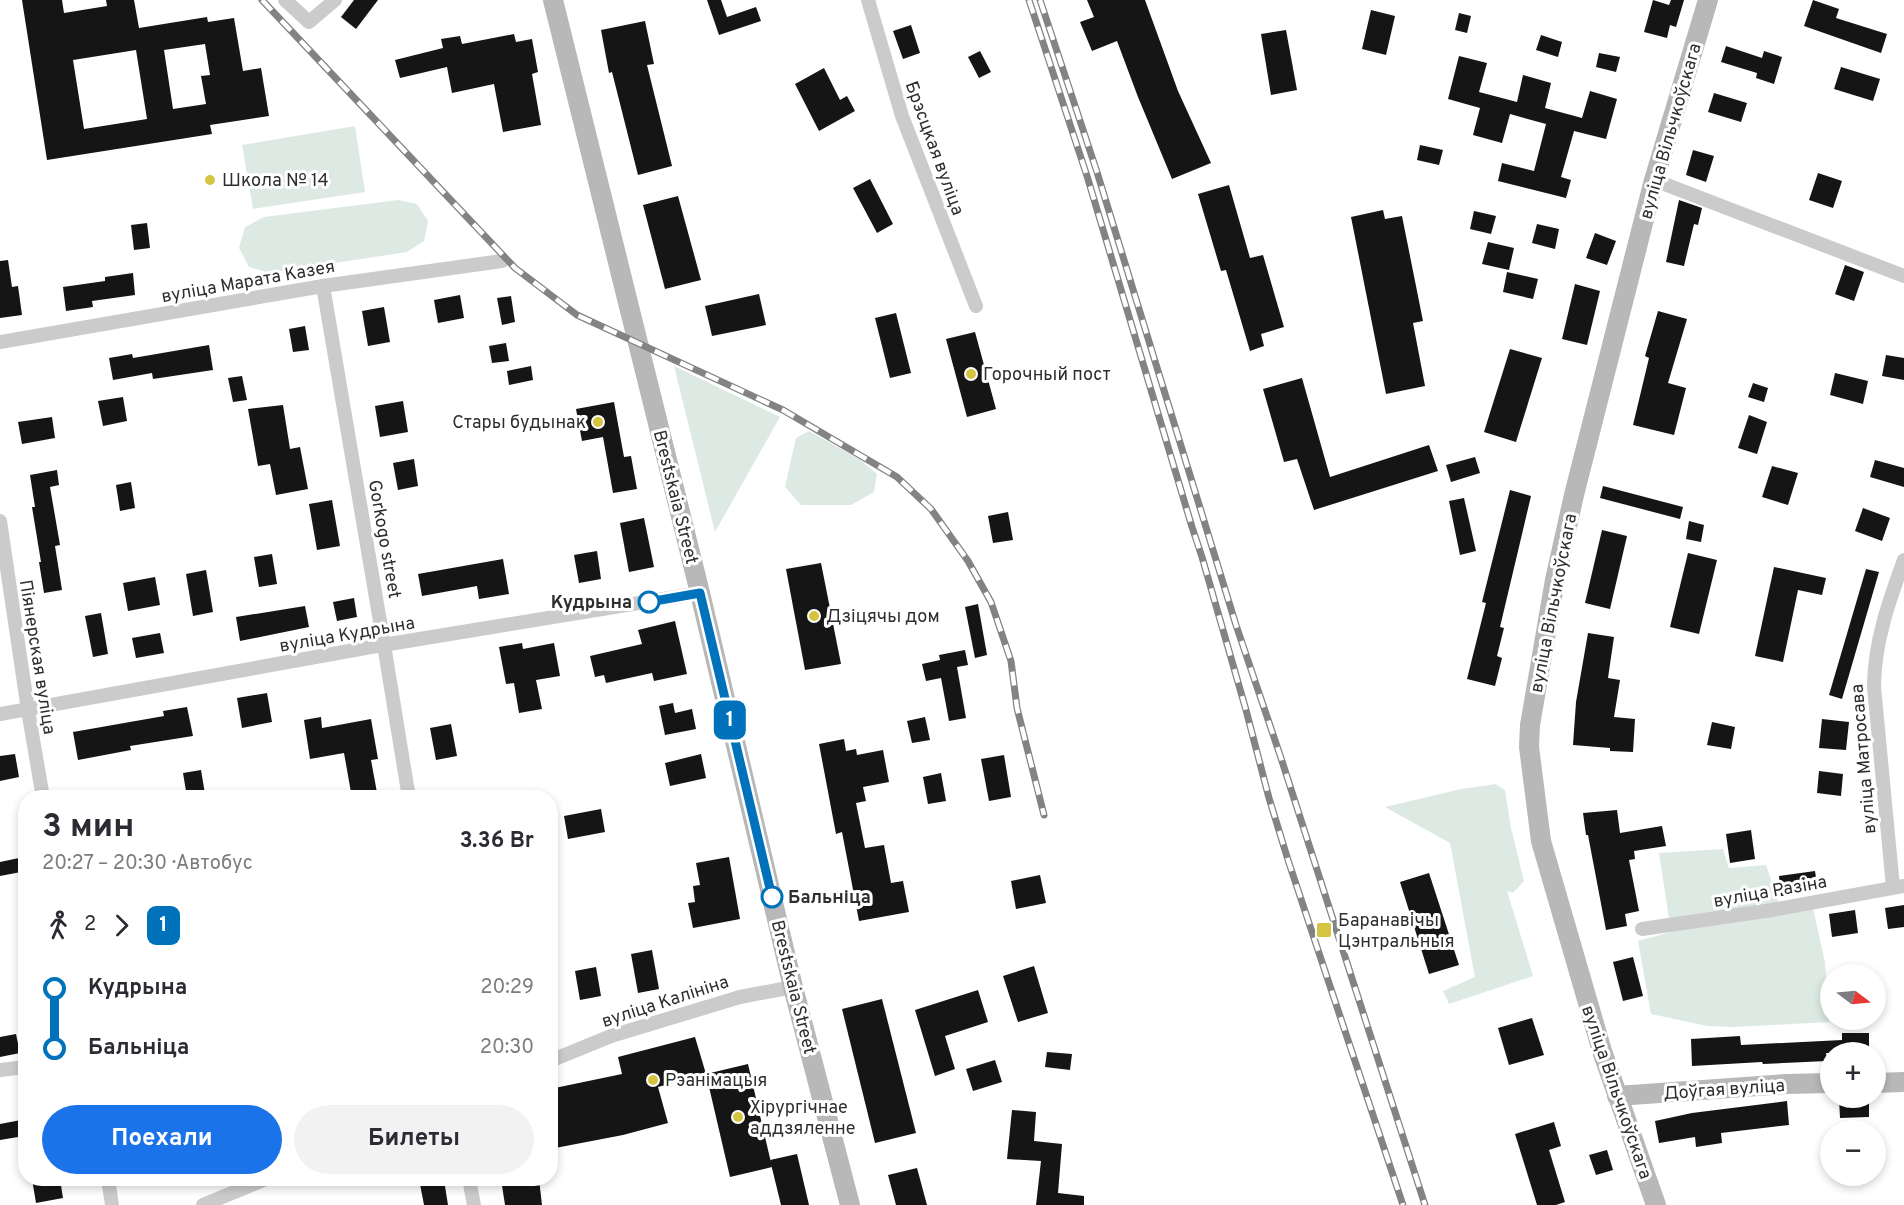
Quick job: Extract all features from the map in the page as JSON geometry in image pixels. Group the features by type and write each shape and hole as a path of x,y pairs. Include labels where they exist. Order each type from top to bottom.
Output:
{"main road":[{"name":"Brestskaia Street","path":"553,0 700,593 793,987 850,1205"},
{"name":"вуліца Вільчкоўскага","path":"1656,1205 1582,989 1541,841 1530,759 1530,725 1555,580 1574,495 1654,180 1708,0"},
{"path":"1886,1083 1904,1082"},
{"name":"Доўгая вуліца","path":"1617,1096 1786,1083 1820,1083"}],"street":[{"path":"285,0 309,22 335,0"},
{"name":"Брэсцкая вуліца","path":"868,0 902,116 976,306"},
{"path":"1654,180 1904,276"},
{"name":"вуліца Марата Казея","path":"0,342 323,286 502,261"},
{"name":"Gorkogo street","path":"323,286 408,790"},
{"name":"Піянерская вуліца","path":"0,521 42,790"},
{"name":"вуліца Матросава","path":"1898,886 1874,687 1874,670 1880,629 1904,560"},
{"name":"вуліца Кудрына","path":"0,714 384,645 700,593"},
{"name":"вуліца Разіна","path":"1642,929 1772,910 1898,886"},
{"name":"вуліца Калініна","path":"558,1059 611,1036 740,997 793,987"},
{"path":"0,1070 18,1068"},
{"path":"109,1186 112,1205"},
{"path":"203,1205 249,1186"},
{"path":"471,1186 474,1205"}],"shaded area":[{"path":"355,126 365,192 253,209 242,145"},
{"path":"398,200 417,204 428,221 424,241 407,252 269,273 249,267 239,248 245,227 264,217"},
{"path":"674,366 780,417 715,532"},
{"path":"809,431 859,459 877,474 874,492 851,505 801,505 785,487 796,438"},
{"path":"1496,784 1505,790 1511,828 1524,881 1513,893 1507,891 1533,976 1449,1004 1443,991 1475,977 1450,843 1385,807 1461,789"},
{"path":"1723,849 1729,868 1766,865 1782,913 1813,908 1825,964 1820,964 1820,1022 1735,1027 1707,1026 1651,1014 1638,941 1671,932 1659,853"}],"building":[{"path":"22,0 62,0 64,13 107,6 106,0 134,0 139,28 207,17 208,22 234,18 243,71 261,68 269,116 210,125 212,134 47,160","holes":["205,44 210,75 201,76 206,104 173,109 164,50","136,50 147,119 84,129 73,60"]},
{"path":"354,0 378,0 356,29 341,17"},
{"path":"707,0 721,0 727,17 756,7 761,21 719,35"},
{"path":"1087,0 1145,0 1178,91 1211,163 1172,179 1117,41 1092,51 1080,22 1094,17"},
{"path":"1653,0 1669,5 1671,0 1684,0 1676,27 1670,25 1667,38 1644,32"},
{"path":"1813,0 1839,9 1836,18 1887,34 1881,53 1804,26"},
{"path":"1371,10 1395,16 1386,55 1362,49"},
{"path":"1459,13 1471,16 1467,33 1455,30"},
{"path":"645,21 654,64 647,65 672,166 638,175 612,72 609,73 601,30"},
{"path":"911,25 920,53 903,59 893,31"},
{"path":"1286,30 1297,90 1271,95 1261,34"},
{"path":"514,34 516,42 532,39 538,72 532,74 541,125 503,132 494,84 452,93 447,67 400,78 395,60 443,48 441,39 460,36 462,44"},
{"path":"1541,35 1562,42 1558,57 1536,50"},
{"path":"1726,46 1762,58 1764,51 1782,57 1774,84 1756,78 1757,73 1721,62"},
{"path":"980,51 991,72 979,78 968,57"},
{"path":"1599,53 1620,57 1616,72 1596,67"},
{"path":"1459,56 1487,63 1479,92 1517,102 1523,75 1551,83 1545,108 1582,118 1590,91 1617,99 1606,139 1574,131 1561,177 1571,180 1566,198 1498,181 1502,163 1534,171 1546,124 1510,114 1502,143 1473,135 1480,108 1448,99"},
{"path":"1841,67 1880,79 1873,101 1834,89"},
{"path":"824,68 840,100 847,96 855,111 819,131 795,84"},
{"path":"1714,93 1747,103 1741,122 1708,112"},
{"path":"1420,145 1443,150 1439,165 1417,160"},
{"path":"1693,150 1714,156 1706,182 1686,175"},
{"path":"1818,173 1842,181 1833,208 1809,200"},
{"path":"870,179 893,224 877,233 853,188"},
{"path":"1229,185 1250,258 1263,255 1284,327 1261,334 1264,346 1250,351 1226,270 1221,271 1198,194"},
{"path":"678,196 701,280 665,289 643,205"},
{"path":"1679,200 1702,208 1698,225 1694,224 1684,266 1666,262"},
{"path":"1383,210 1385,219 1402,216 1423,321 1413,323 1425,386 1386,394 1351,217"},
{"path":"1474,211 1496,216 1491,234 1470,229"},
{"path":"147,223 150,248 134,250 131,225"},
{"path":"1537,224 1559,229 1555,249 1532,243"},
{"path":"1595,233 1616,241 1607,265 1586,258"},
{"path":"1488,242 1514,248 1509,270 1482,264"},
{"path":"8,260 12,287 18,286 22,315 0,318 0,261"},
{"path":"1845,265 1864,272 1854,301 1835,294"},
{"path":"1507,272 1538,279 1533,299 1503,292"},
{"path":"133,273 135,295 92,301 93,307 66,311 63,287 105,281 105,277"},
{"path":"1575,284 1600,291 1587,345 1562,339"},
{"path":"759,294 766,325 712,336 705,306"},
{"path":"460,295 464,318 438,323 434,300"},
{"path":"511,296 515,322 502,325 497,298"},
{"path":"384,307 390,342 368,346 362,311"},
{"path":"1658,311 1687,319 1668,383 1686,388 1674,435 1633,425 1649,358 1645,356"},
{"path":"896,313 911,373 890,378 875,318"},
{"path":"305,326 309,350 293,352 289,329"},
{"name":"Горочный пост","path":"975,332 996,409 967,417 946,339"},
{"path":"506,343 509,361 492,363 489,346"},
{"path":"209,345 213,370 153,379 152,373 113,380 109,358 132,354 133,358"},
{"path":"1510,349 1542,358 1516,442 1484,432"},
{"path":"1886,355 1904,358 1904,380 1882,376"},
{"path":"531,366 533,380 509,385 507,371"},
{"path":"1835,373 1868,381 1863,404 1830,395"},
{"path":"242,376 247,400 233,402 228,378"},
{"path":"1302,378 1330,477 1429,445 1438,471 1314,510 1297,459 1284,462 1263,389"},
{"path":"1753,383 1768,388 1764,402 1748,397"},
{"path":"123,397 127,421 103,426 98,401"},
{"path":"403,401 408,432 380,437 375,406"},
{"path":"614,402 624,457 631,456 637,489 613,493 603,437 582,441 576,409"},
{"path":"283,405 290,449 300,447 308,489 276,495 270,464 258,466 248,409"},
{"path":"1749,415 1767,422 1757,454 1738,448"},
{"path":"52,417 55,438 22,444 18,422"},
{"path":"1475,457 1480,473 1451,482 1446,465"},
{"path":"414,459 418,486 398,490 393,463"},
{"path":"1875,460 1904,468 1904,487 1870,477"},
{"path":"1772,466 1798,473 1788,505 1762,497"},
{"path":"57,470 59,485 50,487 60,545 55,546 62,590 44,593 30,475"},
{"path":"131,482 135,508 120,511 116,485"},
{"path":"1603,486 1683,507 1680,519 1600,498"},
{"path":"1510,490 1531,496 1500,627 1504,628 1497,656 1502,658 1495,686 1467,679 1486,603 1482,602"},
{"path":"1464,498 1476,551 1460,555 1449,501"},
{"path":"332,500 340,546 317,550 309,504"},
{"path":"1863,508 1890,518 1882,541 1855,531"},
{"path":"1008,512 1013,540 993,543 988,516"},
{"path":"644,518 654,567 629,572 620,523"},
{"path":"1689,521 1704,525 1701,542 1686,539"},
{"path":"1602,530 1627,536 1610,609 1585,603"},
{"path":"597,551 601,579 579,583 574,555"},
{"path":"1688,553 1717,560 1699,634 1670,627"},
{"path":"272,554 277,584 259,587 254,557"},
{"path":"503,559 509,594 479,599 477,586 422,596 418,574"},
{"name":"Дзіцячы дом","path":"821,563 841,664 805,670 786,569"},
{"path":"1774,567 1826,578 1822,595 1798,590 1783,662 1755,656"},
{"path":"1866,569 1879,572 1842,699 1829,695"},
{"path":"206,570 213,612 193,616 186,574"},
{"path":"155,577 160,605 128,611 123,583"},
{"path":"354,598 357,617 337,621 333,602"},
{"path":"978,604 987,655 975,658 965,607"},
{"path":"305,606 309,627 240,641 236,617"},
{"path":"101,613 108,654 93,657 85,616"},
{"path":"675,621 687,674 654,681 652,673 606,683 604,675 595,677 590,656 642,644 638,630"},
{"path":"160,633 164,653 136,658 132,638"},
{"path":"1588,633 1614,637 1608,678 1620,680 1614,717 1635,719 1633,752 1573,745 1576,702"},
{"path":"522,643 523,649 554,643 560,676 536,680 542,709 519,713 514,683 506,684 499,647"},
{"path":"965,650 968,665 957,667 966,718 949,721 941,678 926,681 922,664 940,660 939,655"},
{"path":"267,693 272,722 242,728 237,698"},
{"path":"673,703 675,713 692,709 696,729 665,735 659,706"},
{"path":"187,707 193,736 130,746 131,750 78,760 73,732 164,716 163,711"},
{"path":"321,717 322,728 371,719 378,759 371,760 377,790 351,790 344,753 310,759 304,720"},
{"path":"925,717 930,740 912,743 907,721"},
{"path":"1822,719 1849,722 1846,750 1819,748"},
{"path":"1712,722 1735,727 1731,749 1707,745"},
{"path":"451,724 457,756 436,760 430,728"},
{"path":"844,739 846,751 856,749 857,755 883,750 889,782 863,787 866,801 856,803 865,848 884,845 891,883 903,881 909,912 859,921 842,832 836,834 819,744"},
{"path":"15,754 19,777 0,781 0,756"},
{"path":"701,754 706,778 670,786 665,763"},
{"path":"1004,755 1011,797 989,801 981,759"},
{"path":"201,770 204,790 186,790 183,773"},
{"path":"1819,771 1843,774 1841,796 1817,793"},
{"path":"941,773 946,801 928,804 923,777"},
{"path":"601,809 605,832 568,839 564,816"},
{"path":"1617,810 1620,833 1662,826 1666,846 1634,851 1635,859 1629,860 1639,911 1625,914 1627,926 1606,930 1583,813"},
{"path":"1751,830 1755,859 1730,863 1726,834"},
{"path":"729,857 740,919 693,928 688,903 695,902 693,886 700,885 696,863"},
{"path":"18,858 18,873 0,876 0,862"},
{"path":"1815,871 1818,891 1781,896 1779,876"},
{"name":"Баранавічы Цэнтральныя","path":"1429,873 1459,965 1429,974 1400,882"},
{"path":"1040,875 1046,903 1016,909 1011,881"},
{"path":"1904,905 1904,927 1888,929 1885,908"},
{"path":"1855,910 1858,933 1832,937 1829,914"},
{"path":"652,950 659,989 638,993 631,954"},
{"path":"1633,957 1643,996 1623,1001 1613,962"},
{"path":"1034,966 1048,1013 1018,1022 1003,976"},
{"path":"596,967 601,996 580,1000 575,971"},
{"path":"978,990 988,1022 945,1036 955,1069 935,1076 915,1010"},
{"path":"882,999 916,1133 875,1143 842,1009"},
{"path":"1532,1018 1544,1055 1509,1065 1498,1028"},
{"path":"1842,1033 1869,1033 1869,1042 1820,1042 1820,1061 1692,1066 1691,1039 1740,1036 1741,1045 1842,1040"},
{"path":"16,1034 18,1053 0,1057 0,1037"},
{"path":"695,1037 706,1074 658,1087 668,1123 623,1135 558,1147 558,1087 622,1074 618,1057"},
{"path":"1047,1052 1072,1054 1070,1070 1045,1067"},
{"path":"995,1060 1002,1082 973,1091 966,1069"},
{"name":"Хірургічнае аддзяленне","path":"748,1064 772,1167 730,1177 706,1074"},
{"path":"1787,1101 1789,1125 1721,1133 1722,1143 1696,1147 1695,1137 1659,1143 1655,1121 1692,1113"},
{"path":"1840,1108 1869,1108 1869,1117 1840,1118"},
{"path":"1012,1110 1036,1112 1034,1141 1062,1144 1058,1193 1084,1196 1084,1205 1036,1205 1041,1161 1007,1159"},
{"path":"18,1121 18,1137 0,1140 0,1124"},
{"path":"1554,1122 1561,1146 1549,1150 1565,1202 1556,1205 1537,1205 1515,1134"},
{"path":"1607,1150 1613,1170 1596,1175 1589,1155"},
{"path":"797,1154 809,1205 781,1205 770,1160"},
{"path":"917,1168 927,1205 896,1205 888,1175"},
{"path":"33,1186 61,1186 63,1198 36,1203"},
{"path":"420,1186 445,1186 448,1205 424,1205"},
{"path":"502,1186 540,1186 542,1205 505,1205"}],"railway":[{"path":"262,0 515,268 577,315 783,410 897,477 931,509 968,561 991,602 1011,661 1017,708 1044,815"},
{"path":"1029,0 1087,176 1202,557 1288,860 1403,1205"},
{"path":"1040,0 1097,172 1236,625 1425,1205"}],"bus line":[{"name":"1","path":"649,602 700,593 772,897"}],"place":[{"name":"Школа № 14","path":"210,180"},
{"name":"Горочный пост","path":"971,374"},
{"name":"Стары будынак","path":"598,422"},
{"name":"Кудрына","path":"649,602"},
{"name":"Дзіцячы дом","path":"814,616"},
{"name":"Бальніца","path":"772,897"},
{"name":"Баранавічы Цэнтральныя","path":"1324,930"},
{"name":"Рэанімацыя","path":"653,1080"},
{"name":"Хірургічнае аддзяленне","path":"738,1117"}]}
